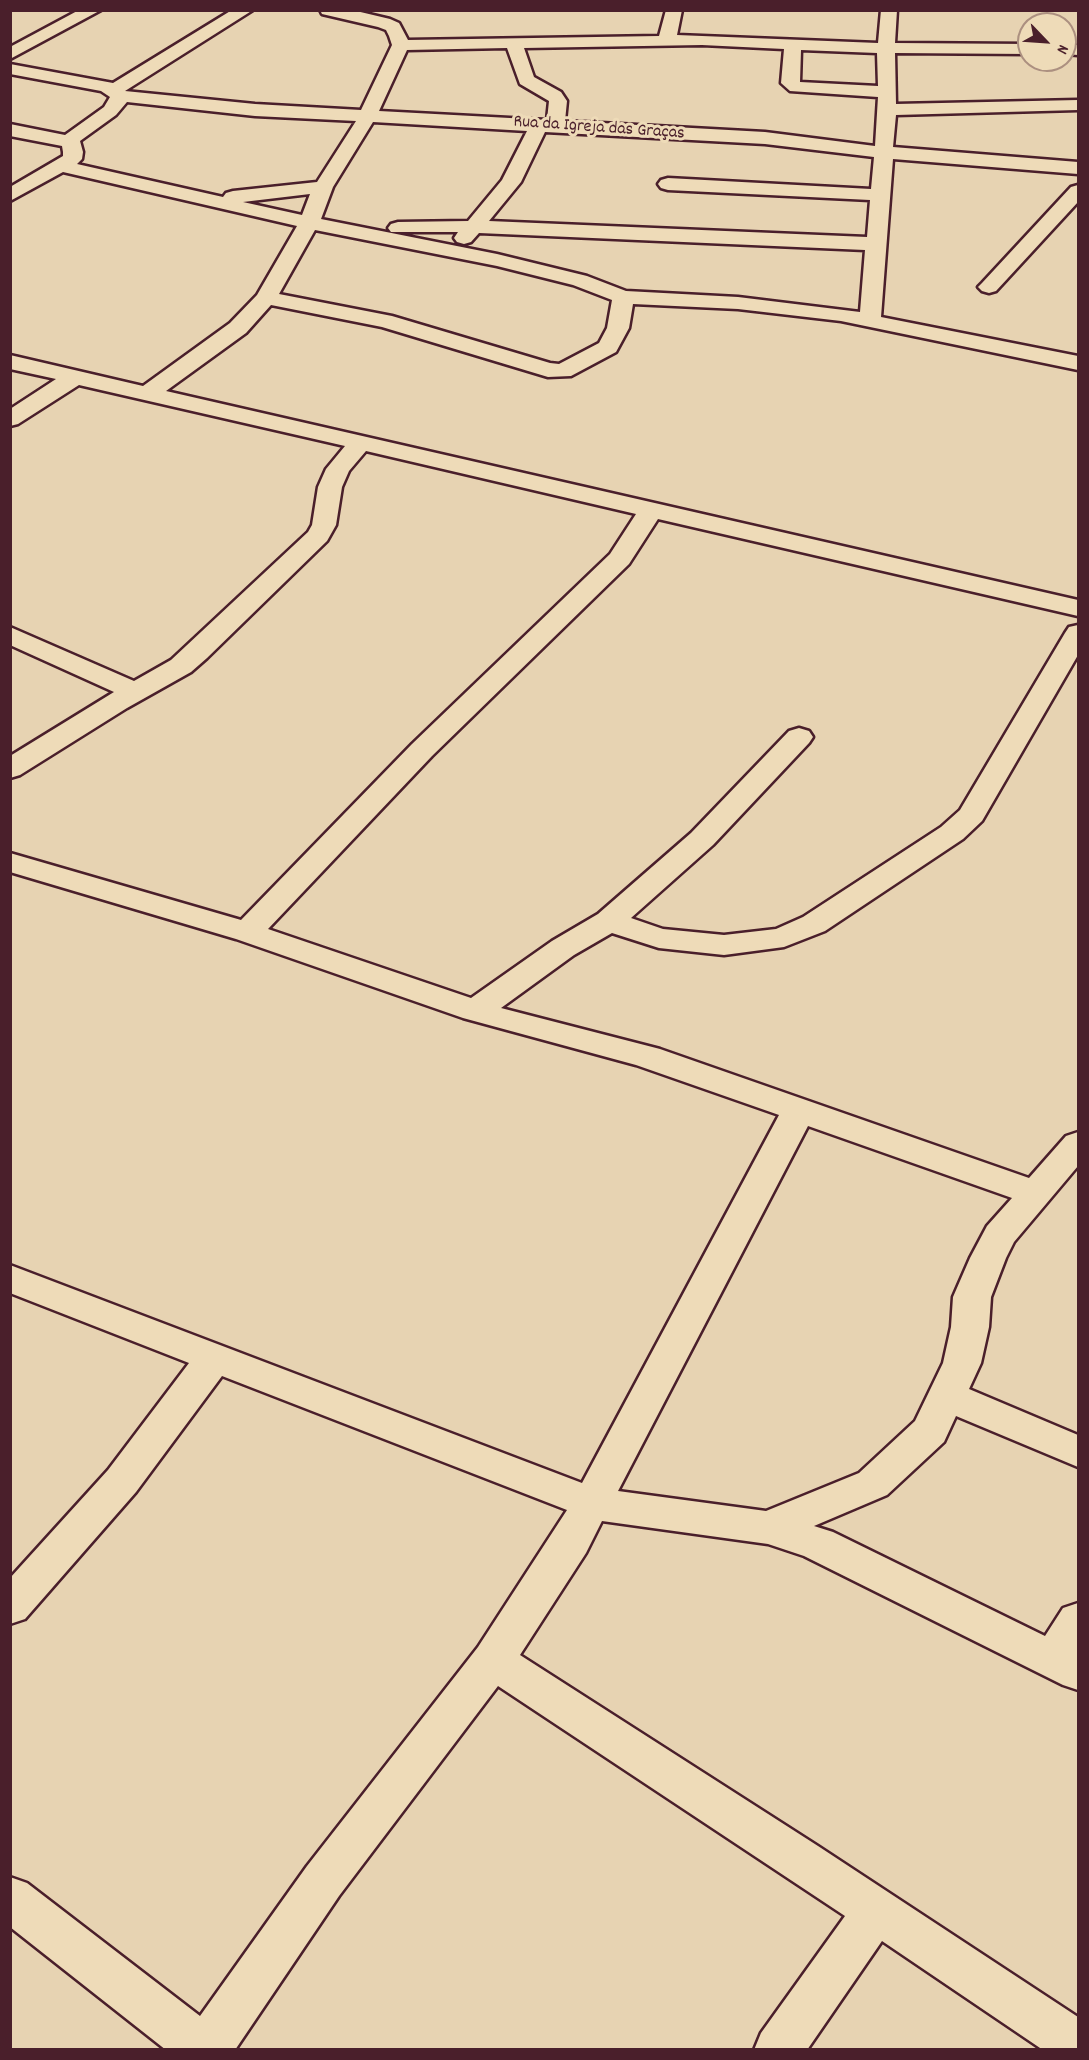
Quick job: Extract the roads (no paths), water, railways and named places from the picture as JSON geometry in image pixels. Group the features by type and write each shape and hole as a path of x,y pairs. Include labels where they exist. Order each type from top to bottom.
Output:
{"street":[{"path":"10,54 93,10"},
{"path":"69,142 110,111 118,102 117,93 245,10"},
{"path":"147,394 237,328 266,298 309,223 323,187 368,116 401,45 393,27 364,13 328,10"},
{"path":"667,40 674,10"},
{"path":"870,321 887,101 886,48 889,10"},
{"path":"401,45 667,40 886,48 1017,49"},
{"path":"453,251 511,182 547,126 558,101 555,96 526,80 514,44"},
{"path":"793,44 790,83 796,87 887,101 1078,105"},
{"name":"Rua da Igreja das Graças","path":"10,69 106,86 117,93 246,109 765,138 883,152 1078,168"},
{"path":"10,130 69,142"},
{"path":"10,195 72,159 73,152 69,142"},
{"path":"61,166 309,223 453,251 580,280 623,297 738,303 870,321 1078,363"},
{"path":"668,184 880,195"},
{"path":"206,200 323,187"},
{"path":"989,286 1078,190"},
{"path":"355,232 427,226 475,227 876,244"},
{"path":"266,298 384,321 548,370 563,371 608,347 618,328 623,297"},
{"path":"10,362 1078,609"},
{"path":"10,418 74,378"},
{"path":"10,769 181,666 197,652 318,536 324,525 330,486 338,468 360,443"},
{"path":"247,932 422,750 620,559 651,510"},
{"path":"609,921 660,938 724,945 784,936 814,924 937,843 972,815 1078,633"},
{"path":"10,635 136,692"},
{"path":"476,1011 563,948 609,921 702,839 799,736"},
{"path":"10,862 247,932 476,1011 648,1057 800,1108 1036,1193"},
{"path":"10,1898 205,2049 323,1881 493,1660 571,1540 800,1108"},
{"path":"768,1528 873,1485 930,1431 962,1363 970,1327 972,1297 988,1258 1000,1235 1078,1144"},
{"path":"10,1278 591,1503 768,1528 818,1544 1066,1665 1078,1620"},
{"path":"10,1607 122,1481 214,1358"},
{"path":"947,1396 1078,1452"},
{"path":"493,1660 1078,2045"},
{"path":"778,2049 876,1910"}]}
